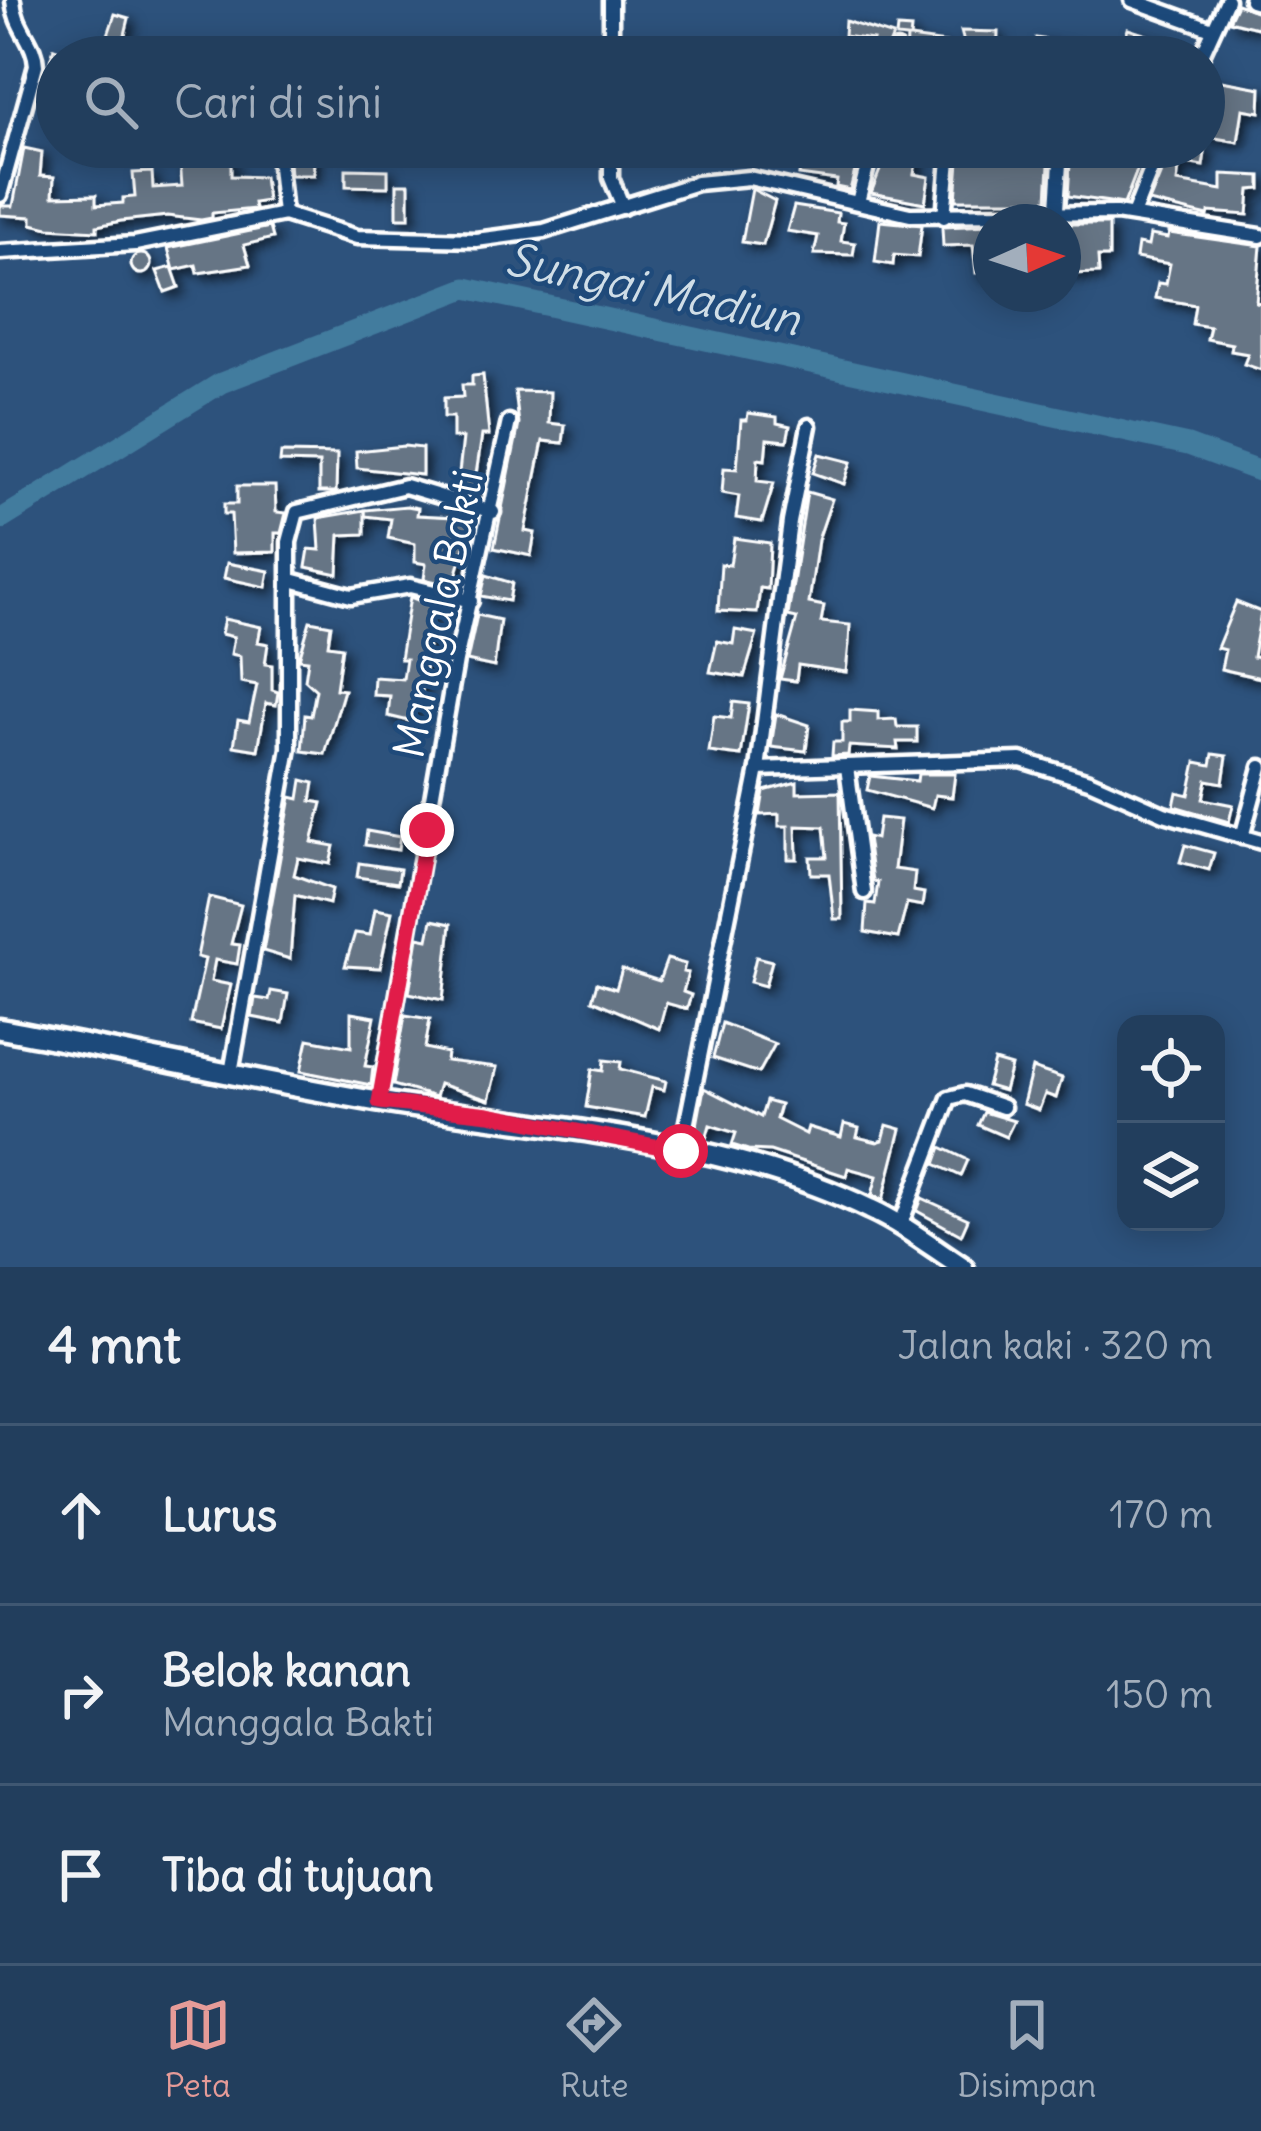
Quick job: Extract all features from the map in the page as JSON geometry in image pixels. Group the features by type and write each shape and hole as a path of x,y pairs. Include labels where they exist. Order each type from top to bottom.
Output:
{"street":[{"path":"0,195 36,65 34,50 16,27 13,0"},
{"path":"611,0 611,36"},
{"path":"1132,0 1212,29"},
{"path":"1209,36 1227,0"},
{"path":"1251,0 1261,3"},
{"path":"279,168 284,214"},
{"path":"611,168 623,207"},
{"path":"858,202 867,168"},
{"path":"944,217 948,168"},
{"path":"1057,204 1060,168"},
{"path":"1133,215 1152,168"},
{"path":"0,252 135,244 284,214 357,237 476,240 544,231 722,178 749,178 944,217 973,215"},
{"path":"1081,211 1261,236"},
{"name":"Manggala Bakti","path":"379,1102 471,601 509,422"},
{"path":"681,1151 758,769 790,522 808,426"},
{"path":"231,1073 289,748 289,542 297,512 405,486 493,512"},
{"path":"291,580 350,596 410,586 471,601"},
{"path":"758,769 1021,760 1089,781 1164,814 1261,842"},
{"path":"847,767 850,825 864,892"},
{"path":"1242,837 1261,767"},
{"path":"0,1029 379,1102 489,1114 681,1151 844,1197 963,1267"},
{"path":"900,1226 949,1098 965,1094 1003,1107"}],"building":[{"path":"1237,4 1261,13 1257,28 1229,21"},
{"path":"115,14 129,18 125,36 108,36"},
{"path":"845,21 893,36 844,36"},
{"path":"897,28 911,29 910,36 896,36"},
{"path":"961,31 998,32 998,36 962,36"},
{"path":"1225,82 1261,88 1260,112 1243,109 1238,142 1225,140"},
{"path":"24,148 36,151 40,176 54,177 53,196 96,195 96,205 123,203 123,198 135,197 133,173 152,172 153,188 182,186 181,168 231,168 231,176 264,177 267,201 254,203 255,209 212,213 212,218 201,220 167,216 97,226 97,231 49,228 32,224 32,217 0,215 0,206 13,206"},
{"path":"290,168 314,168 314,175 290,175"},
{"path":"800,168 856,168 850,190 836,187 837,180 799,175"},
{"path":"881,168 915,168 914,174 929,177 925,203 871,193"},
{"path":"958,168 1049,168 1047,200 956,200"},
{"path":"1070,168 1138,168 1124,204 1068,196"},
{"path":"1163,168 1179,168 1177,182 1222,190 1222,174 1261,176 1261,189 1250,190 1248,215 1209,212 1208,216 1149,202"},
{"path":"346,169 388,170 388,187 346,186"},
{"path":"397,184 409,184 409,218 397,218"},
{"path":"752,189 775,201 763,245 742,242"},
{"path":"794,206 838,213 837,222 844,223 841,241 855,243 853,255 814,254 818,236 787,231"},
{"path":"880,221 922,225 918,257 894,255 893,265 875,262"},
{"path":"1081,224 1109,224 1109,257 1098,257 1099,273 1081,274"},
{"path":"973,226 973,245 943,246 942,227"},
{"path":"270,227 273,238 244,245 250,265 198,273 196,265 174,270 168,248"},
{"path":"1169,233 1261,246 1256,302 1261,303 1261,370 1244,364 1248,354 1231,351 1232,344 1207,339 1210,327 1192,324 1195,305 1155,298 1158,283 1166,284 1170,264 1136,258 1138,244 1148,246 1150,235 1168,238"},
{"path":"141,254 151,264 141,274 131,264"},
{"path":"172,267 179,287 165,292 157,271"},
{"path":"483,375 489,435 482,435 473,494 457,490 463,438 453,438 453,417 444,417 444,398 463,397 462,385 472,385 472,376"},
{"path":"515,391 550,392 549,423 565,425 563,443 543,441 525,531 535,533 531,556 494,548 519,424"},
{"path":"748,413 777,417 777,423 790,426 787,441 767,439 765,460 758,459 757,481 774,483 762,522 736,518 739,496 722,493 724,468 737,469 741,420 747,420"},
{"path":"422,448 422,475 357,468 356,451"},
{"path":"281,453 337,454 336,492 319,492 319,463 280,462"},
{"path":"819,454 851,462 844,484 813,473"},
{"path":"237,486 275,486 276,512 286,513 281,533 275,533 275,552 233,553 231,514 224,514 224,504 237,504"},
{"path":"807,492 832,499 818,540 809,603 824,606 821,622 850,625 849,643 846,672 798,665 796,681 780,679 797,618 788,616"},
{"path":"418,508 417,515 474,518 453,586 424,579 426,564 415,562 415,544 388,538 391,519 365,516 365,510"},
{"path":"365,510 365,534 340,535 338,574 306,567 309,549 320,550 318,518"},
{"path":"734,538 770,543 768,589 760,588 757,613 718,611 721,564 730,565"},
{"path":"227,563 269,571 266,587 224,578"},
{"path":"486,575 512,583 509,601 481,596"},
{"path":"410,597 433,606 424,681 421,696 416,696 413,722 388,716 390,696 373,695 374,677 403,679 406,659 400,659"},
{"path":"1236,602 1261,612 1253,657 1261,658 1261,678 1221,669 1225,650 1217,648"},
{"path":"477,615 500,620 494,667 467,661"},
{"path":"224,619 261,627 258,642 268,644 265,664 272,665 272,690 278,692 276,705 266,703 258,750 234,746 238,720 249,722 257,685 241,682 240,656 231,654 234,637 221,634"},
{"path":"310,621 331,625 328,645 342,647 336,689 344,690 325,754 302,751 305,715 311,716 316,690 305,680 308,660 299,659"},
{"path":"735,630 757,634 744,677 710,672 717,641 733,644"},
{"path":"733,702 749,704 741,756 709,752 714,716 731,718"},
{"path":"850,710 878,712 878,720 896,719 897,727 917,727 917,742 897,742 898,749 849,746 848,755 832,756 833,742 842,742 842,722 850,722"},
{"path":"776,714 809,725 806,751 771,747"},
{"path":"1213,754 1227,756 1223,783 1207,780 1203,799 1233,805 1229,822 1174,806 1177,792 1189,795 1196,762 1211,765"},
{"path":"918,774 955,774 952,797 935,795 932,808 867,790 870,776 917,781"},
{"path":"302,780 314,783 311,801 322,803 312,842 334,846 330,864 298,858 294,875 332,889 329,904 295,895 290,959 263,951 291,797 299,799"},
{"path":"797,782 797,793 840,792 842,919 834,919 829,874 811,874 810,857 827,857 824,827 796,826 797,859 788,859 788,826 779,826 779,814 760,815 764,791"},
{"path":"879,818 900,820 894,869 915,872 913,891 924,893 922,906 907,903 898,938 865,932 867,903 875,904 878,882 873,881 867,837 876,839"},
{"path":"367,831 400,837 398,850 365,845"},
{"path":"1185,845 1214,853 1209,870 1180,862"},
{"path":"359,863 400,869 398,883 357,877"},
{"path":"209,897 241,905 231,944 240,945 237,964 215,960 211,981 231,985 221,1029 191,1023 205,959 197,957"},
{"path":"375,909 392,912 380,968 345,966 355,933 370,935"},
{"path":"432,920 451,924 443,1000 409,993 418,937 428,939"},
{"path":"756,957 772,961 765,986 750,982"},
{"path":"667,959 685,964 683,972 688,973 683,992 691,995 687,1009 666,1003 659,1029 592,1000 597,983 616,989 622,969 659,981"},
{"path":"271,991 288,994 283,1023 252,1017 255,998 269,1000"},
{"path":"351,1013 375,1017 365,1066 373,1067 371,1085 301,1071 308,1039 351,1047"},
{"path":"405,1015 430,1019 425,1048 447,1053 446,1061 497,1067 489,1100 439,1084 435,1097 393,1085"},
{"path":"722,1023 775,1044 759,1073 713,1058"},
{"path":"604,1060 666,1081 664,1090 652,1087 645,1117 586,1107 592,1069 603,1071"},
{"path":"994,1061 1011,1066 1004,1091 987,1086"},
{"path":"1032,1068 1062,1078 1056,1098 1045,1094 1039,1110 1023,1104"},
{"path":"704,1088 761,1117 766,1101 780,1105 776,1119 806,1134 808,1127 841,1137 844,1124 859,1128 857,1137 877,1142 883,1140 887,1125 901,1129 883,1200 872,1195 877,1176 848,1168 846,1176 770,1151 748,1150 732,1145 736,1133 710,1125 706,1139 695,1136"},
{"path":"984,1112 1014,1121 1006,1137 978,1125"},
{"path":"941,1147 968,1160 961,1176 935,1164"},
{"path":"922,1198 968,1219 961,1235 917,1211"}],"waterway":[{"name":"Sungai Madiun","path":"0,520 221,383 466,288 1188,445 1261,472"}],"route":[{"path":"427,830 379,1102 489,1114 681,1151"}]}
